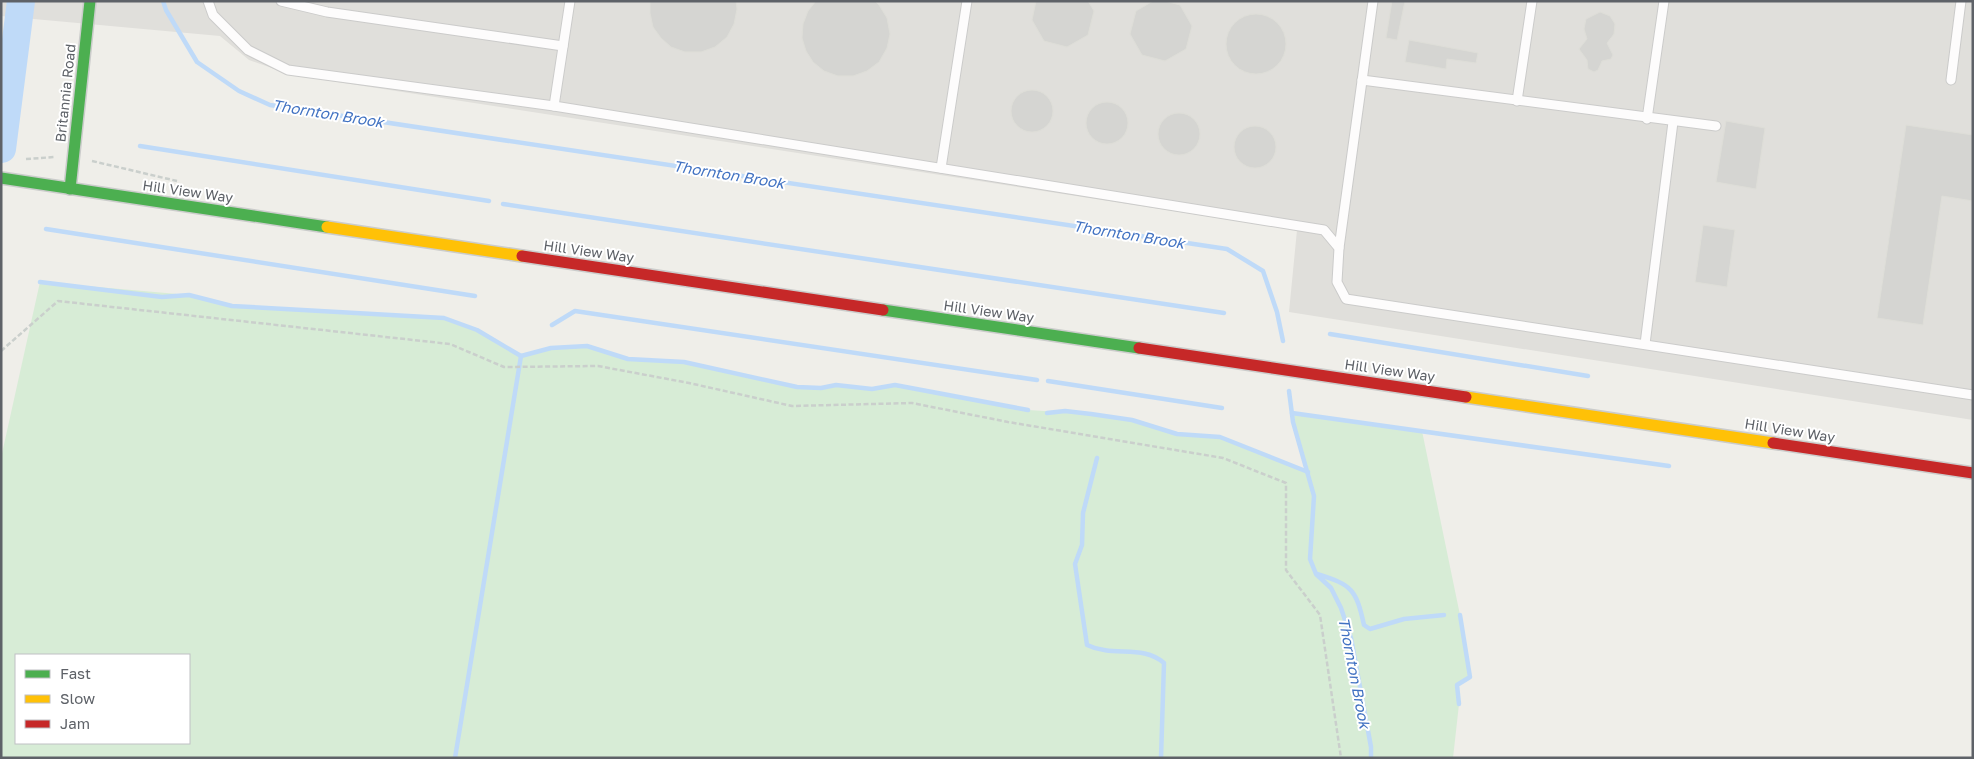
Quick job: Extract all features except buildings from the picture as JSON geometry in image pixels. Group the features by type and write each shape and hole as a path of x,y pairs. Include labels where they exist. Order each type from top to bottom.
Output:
{"main road":[{"name":"Britannia Road","path":"70,189 90,1"},
{"name":"Hill View Way","path":"1,178 1973,473"}],"lane":[{"path":"208,1 213,15 248,50 288,70 554,106 1324,230 1339,248"},
{"path":"281,1 327,12 563,46"},
{"path":"554,106 570,1"},
{"path":"941,168 967,1"},
{"path":"1373,1 1339,248 1337,282 1346,299 1973,395"},
{"path":"1517,101 1532,1"},
{"path":"1647,119 1664,1"},
{"path":"1952,80 1961,1"},
{"path":"1362,80 1647,119 1716,126"},
{"path":"1645,344 1673,122"}],"path":[{"path":"1,351 58,300 450,344 504,367 598,366 689,383 792,406 912,403 1008,422 1223,458 1286,483 1286,570 1320,615 1342,758"}],"shaded area":[{"path":"1,1 1973,1 1973,420 1289,312 1297,230 292,75 249,60 220,36 1,16"}],"green space":[{"path":"40,282 189,295 232,306 444,318 477,330 521,356 551,348 587,346 628,359 684,362 797,387 821,388 836,385 872,389 895,385 919,388 1028,410 1091,414 1132,420 1177,434 1220,437 1307,472 1292,413 1422,431 1460,615 1470,677 1457,685 1459,704 1453,758 1,758 1,458"}],"waterway":[{"path":"2,149 21,1"},
{"name":"Thornton Brook","path":"163,1 166,10 197,62 239,91 270,105 1227,249 1263,271 1277,312 1283,341"},
{"path":"140,146 489,201"},
{"path":"503,204 1224,313"},
{"path":"46,229 475,296"},
{"path":"40,282 162,297 189,295 232,306 444,318 477,330 521,356"},
{"path":"552,325 575,311 1037,380"},
{"path":"1330,334 1588,376"},
{"path":"455,758 521,356 551,348 587,346 628,359 684,362 797,387 821,388 836,385 872,389 895,385 1028,410"},
{"path":"1048,381 1222,408"},
{"name":"Thornton Brook","path":"1289,391 1293,422 1314,496 1310,559 1316,574 1331,588 1341,608 1351,638 1371,747 1371,758"},
{"path":"1047,413 1065,411 1091,414 1132,420 1177,434 1220,437 1308,472"},
{"path":"1292,413 1669,466"},
{"path":"1097,458 1083,513 1082,545 1075,564 1087,645 1107,651 1146,654 1164,663 1161,758"},
{"path":"1317,574 1345,585 1351,590 1358,603 1364,625 1370,629 1404,619 1444,615"},
{"path":"1459,704 1457,685 1470,677 1460,615"}],"traffic: fast":[{"path":"70,189 90,1"},
{"path":"1,178 327,227"},
{"path":"883,310 1139,348"}],"traffic: slow":[{"path":"327,227 522,256"},
{"path":"1466,397 1773,443"}],"traffic: jam":[{"path":"522,256 883,310"},
{"path":"1139,348 1466,397"},
{"path":"1773,443 1973,473"}]}
